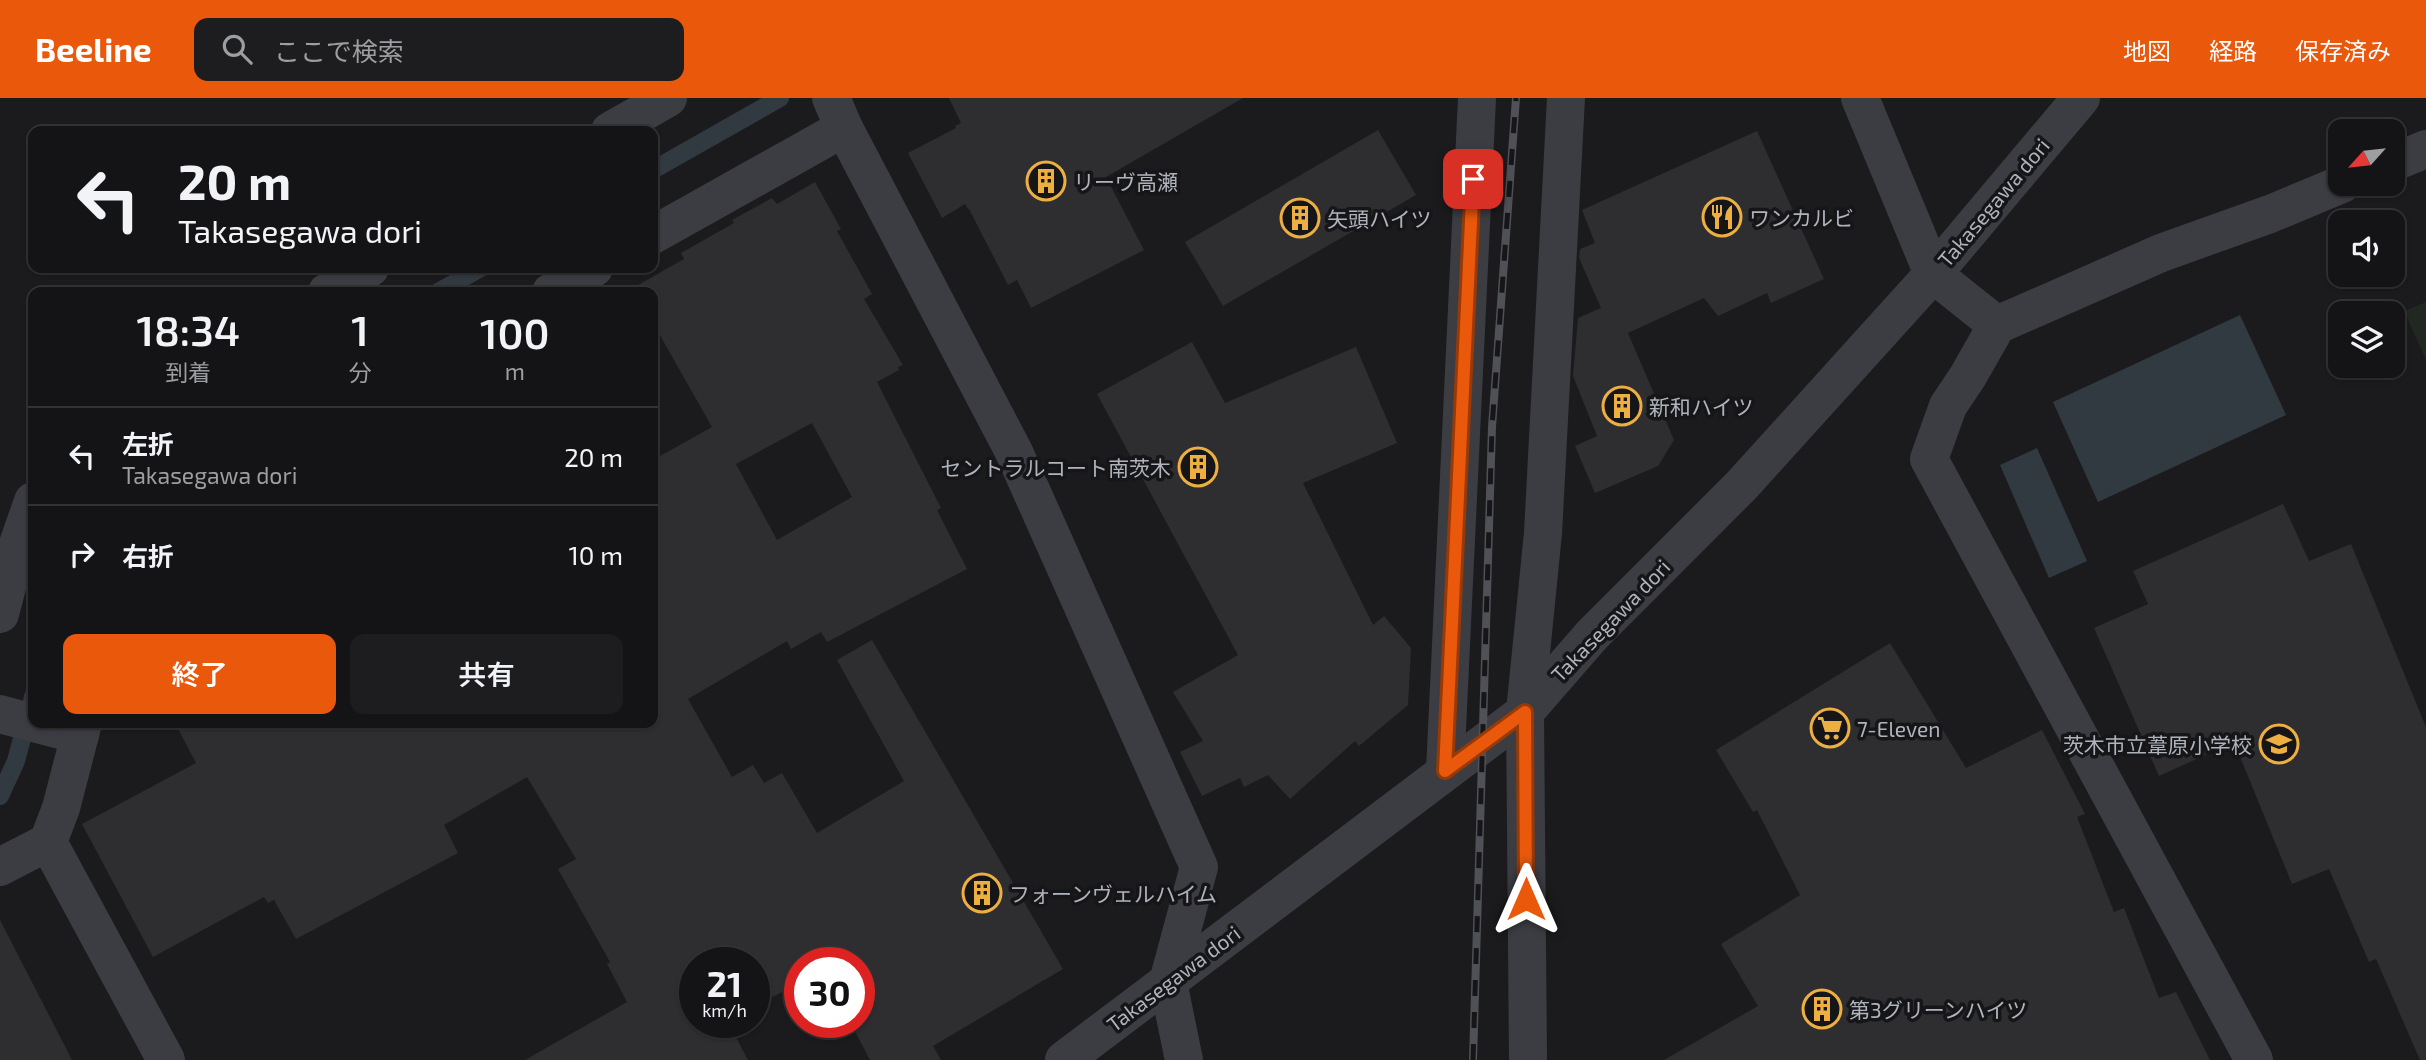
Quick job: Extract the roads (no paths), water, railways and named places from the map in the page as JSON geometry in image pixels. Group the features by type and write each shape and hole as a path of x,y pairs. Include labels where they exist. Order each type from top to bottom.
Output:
{"street":[{"path":"619,126 668,98"},
{"path":"1445,771 1477,98"},
{"path":"1528,1060 1525,712 1543,533 1566,98"},
{"path":"1860,98 1933,274 1997,324"},
{"name":"Takasegawa dori","path":"1064,1060 1525,712 1592,635 1742,485 1933,274 2081,98"},
{"path":"658,232 837,111 1014,452 1199,867 1168,982 1184,1060"},
{"path":"2405,158 2426,149"},
{"path":"2254,1060 1929,459 1948,406 1997,324 2161,253 2328,190"},
{"path":"336,287 361,273"},
{"path":"560,287 585,273"},
{"path":"0,614 28,515"},
{"path":"0,714 28,720"},
{"path":"0,867 48,842 61,808 59,728"},
{"path":"48,842 166,1060"}],"waterway":[{"path":"658,167 780,98"},
{"path":"447,287 472,273"},
{"path":"0,796 16,761 28,716"}],"railway":[{"path":"1473,1060 1492,427 1516,98"}],"place":[{"name":"リーヴ高瀬","path":"1046,181"},
{"name":"ワンカルビ","path":"1722,217"},
{"name":"矢頭ハイツ","path":"1300,218"},
{"name":"新和ハイツ","path":"1622,406"},
{"name":"セントラルコート南茨木","path":"1198,467"},
{"name":"7-Eleven","path":"1830,728"},
{"name":"茨木市立葦原小学校","path":"2279,744"},
{"name":"フォーンヴェルハイム","path":"982,893"},
{"name":"第3グリーンハイツ","path":"1822,1009"}]}
